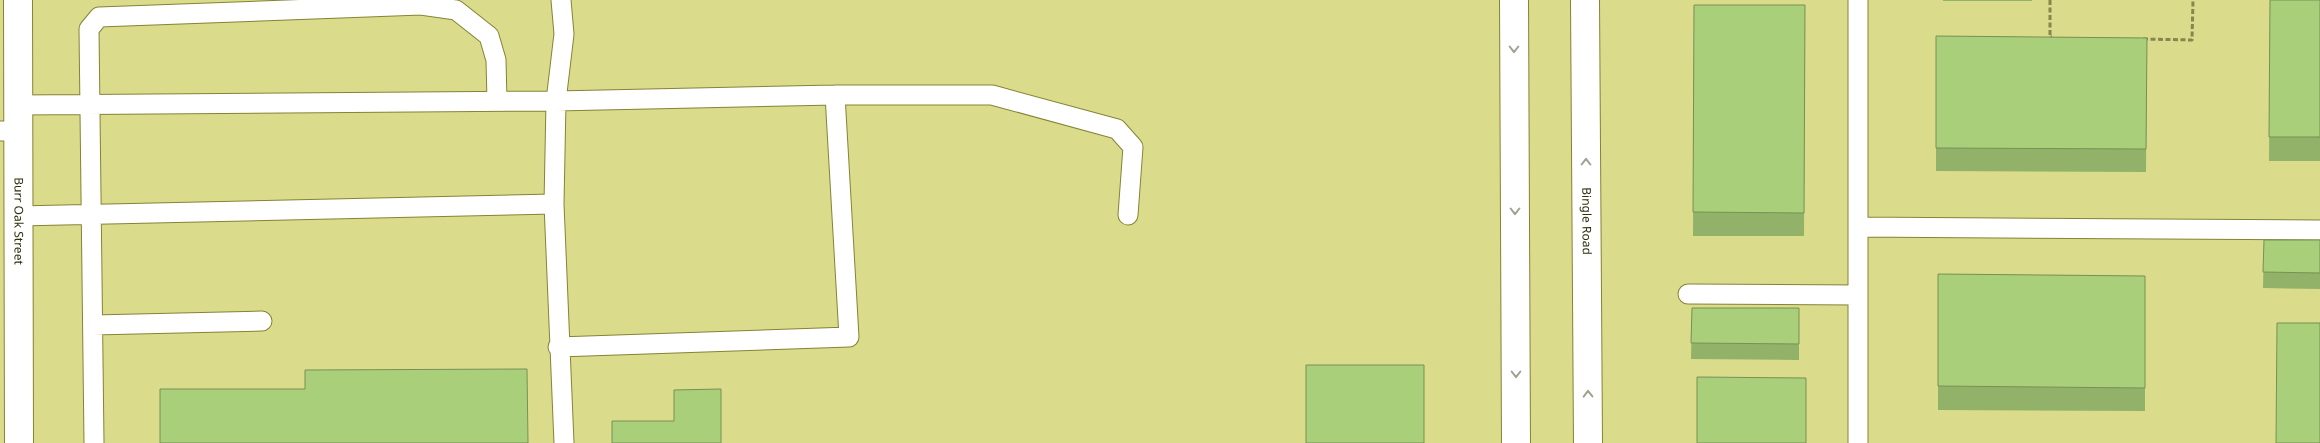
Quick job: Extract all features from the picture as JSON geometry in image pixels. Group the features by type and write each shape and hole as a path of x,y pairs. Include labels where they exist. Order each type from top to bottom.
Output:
{"main road":[{"name":"Burr Oak Street","path":"18,0 12,122 18,216 19,443"},
{"path":"1514,0 1516,443"},
{"name":"Bingle Road","path":"1585,0 1588,443"}],"lane":[{"path":"561,0 564,34 556,101 554,204 558,346 564,443"},
{"path":"1858,0 1858,443"},
{"path":"94,443 89,29 99,17 421,5 456,10 488,36 496,60 497,101"},
{"path":"12,122 90,103 556,101 835,95 992,95 1117,128 1133,147 1128,215"},
{"path":"558,346 849,337 835,95"},
{"path":"18,216 92,216 554,204"},
{"path":"1858,227 2320,230"},
{"path":"1688,294 1858,295"},
{"path":"93,325 262,321"}],"path":[{"path":"2050,0 2050,37 2059,37"},
{"path":"2135,39 2192,40 2193,0"}],"building":[{"path":"2270,0 2320,0 2320,137 2269,137"},
{"path":"1694,5 1805,5 1804,213 1693,212"},
{"path":"1936,36 2147,38 2146,149 1936,148"},
{"path":"2264,240 2320,240 2320,273 2263,272"},
{"path":"1938,274 2145,276 2145,388 1938,386"},
{"path":"1692,308 1799,308 1799,344 1691,343"},
{"path":"2277,323 2320,323 2320,443 2276,443"},
{"path":"1306,365 1424,365 1424,443 1306,443"},
{"path":"527,369 528,443 160,443 160,389 305,389 305,370"},
{"path":"1697,377 1806,378 1806,443 1697,443"},
{"path":"721,389 721,443 612,443 612,421 674,421 674,390"}]}
